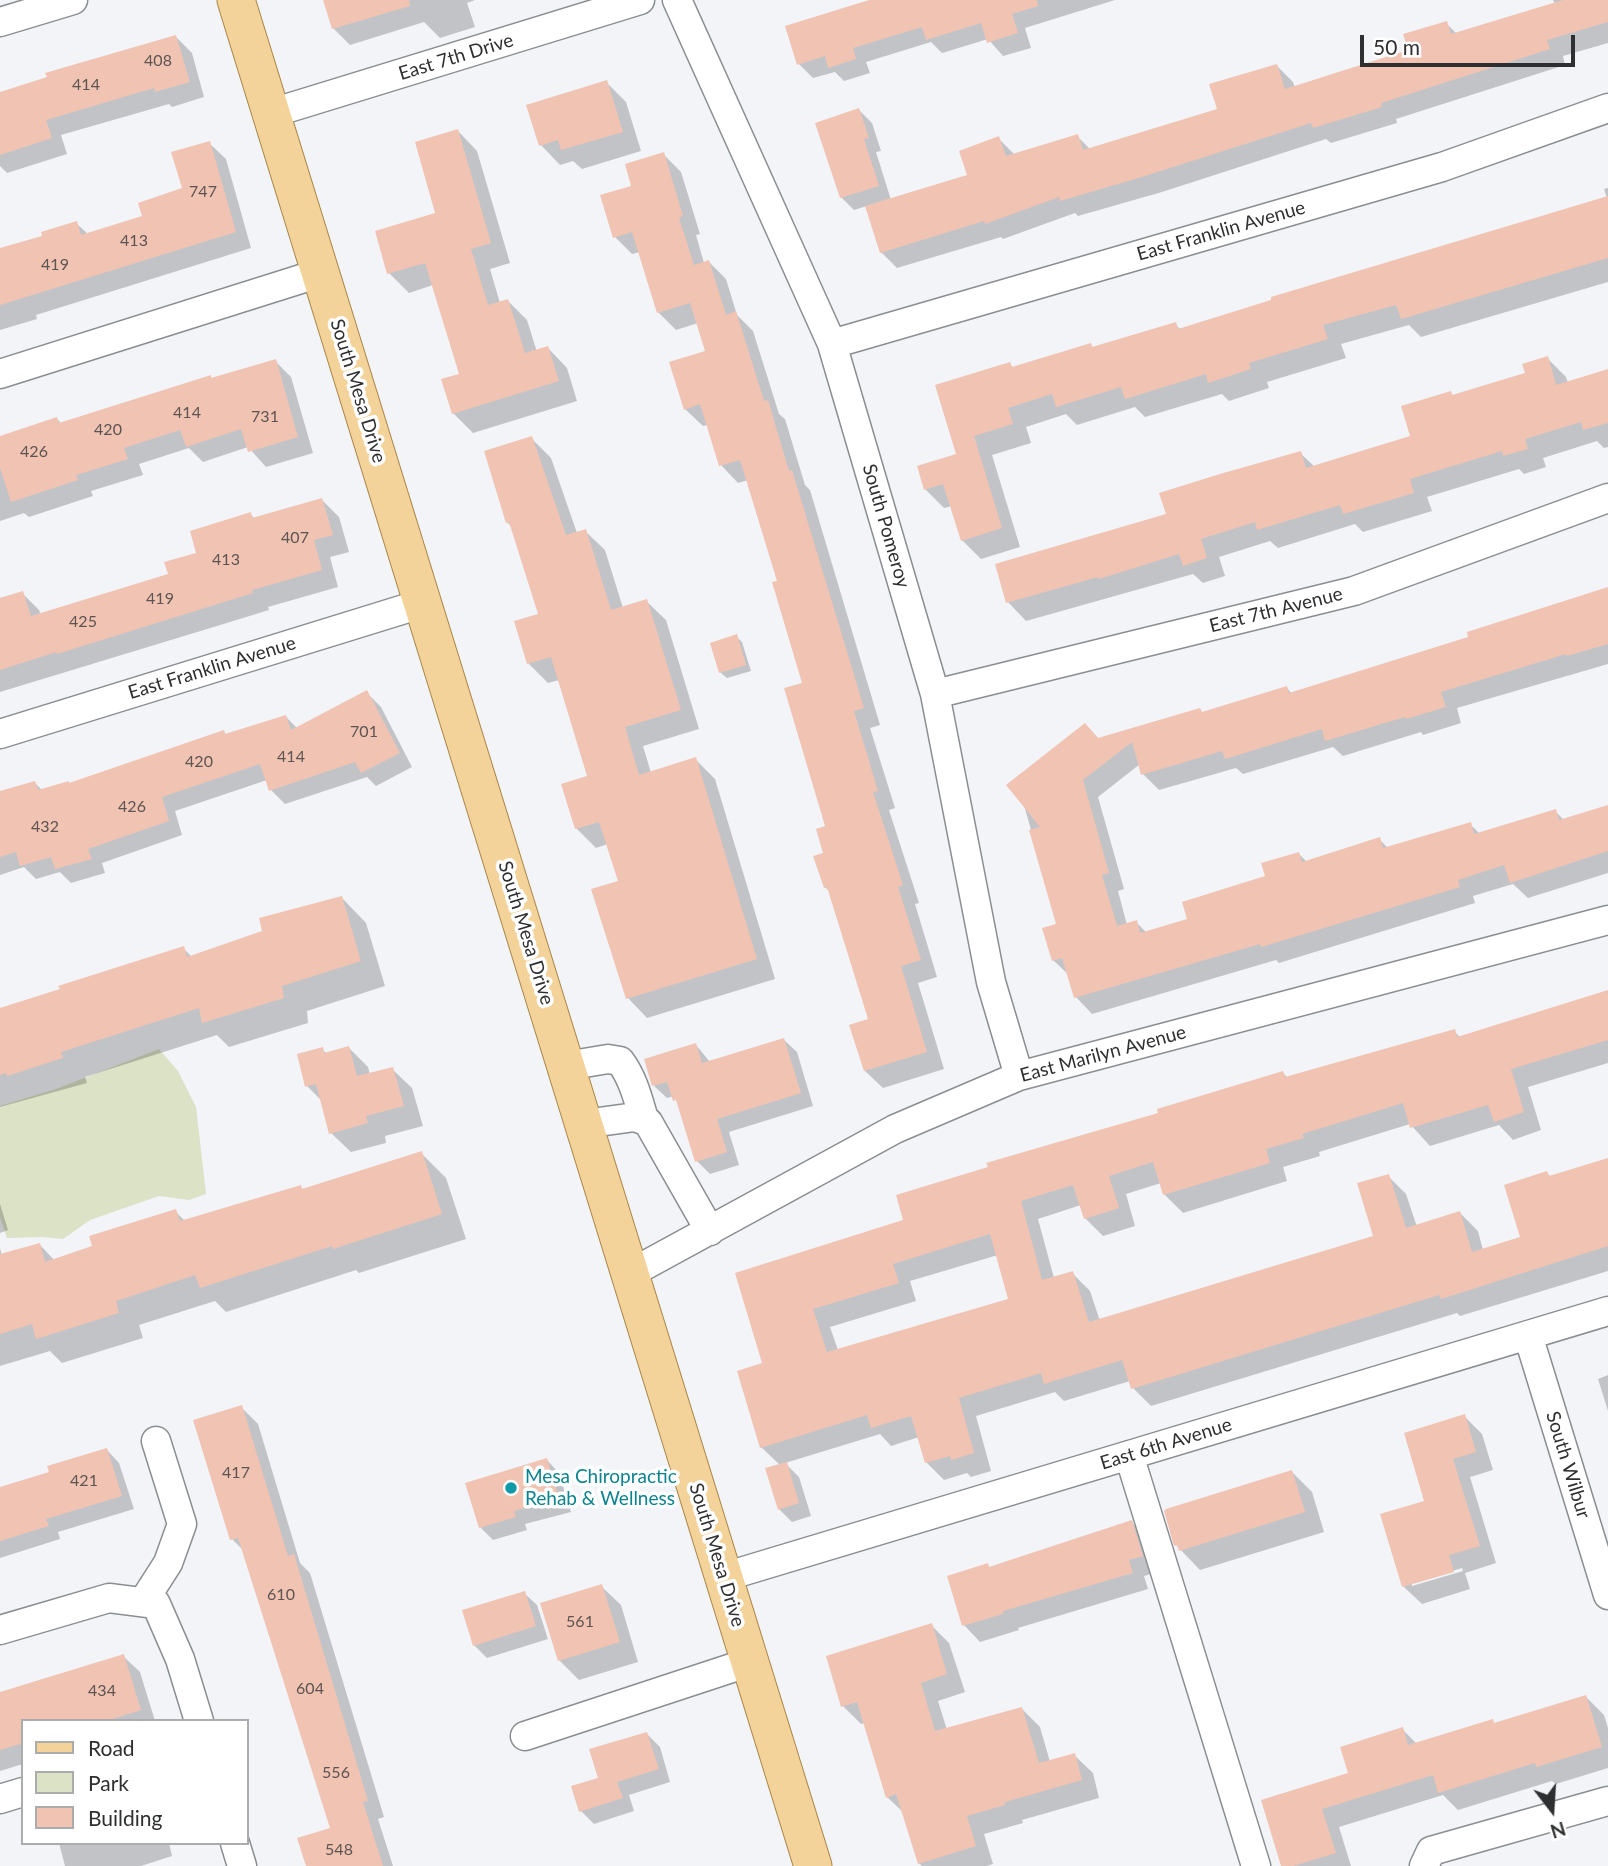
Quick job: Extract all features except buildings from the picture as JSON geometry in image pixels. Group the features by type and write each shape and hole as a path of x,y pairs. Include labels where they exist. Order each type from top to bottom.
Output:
{"main road":[{"name":"South Mesa Drive","path":"236,0 813,1866"}],"street":[{"path":"0,22 73,0"},
{"name":"East 7th Drive","path":"272,113 640,0"},
{"name":"South Pomeroy","path":"677,0 832,344 935,694 990,982 1019,1076"},
{"name":"East Franklin Avenue","path":"832,344 1442,167 1608,108"},
{"path":"0,374 320,272"},
{"name":"East 7th Avenue","path":"935,694 1354,591 1608,498"},
{"name":"East Franklin Avenue","path":"0,734 424,603"},
{"name":"East Marilyn Avenue","path":"631,1273 895,1129 1019,1076 1608,920"},
{"path":"566,1066 608,1059 620,1061 635,1091 644,1119"},
{"path":"584,1124 635,1117 648,1122 710,1231"},
{"name":"East 6th Avenue","path":"724,1577 1608,1311"},
{"name":"South Wilbur","path":"1528,1335 1608,1595"},
{"path":"149,1603 183,1524 156,1441"},
{"path":"1129,1455 1256,1866"},
{"path":"0,1630 109,1598 149,1603"},
{"path":"149,1603 180,1660 197,1719"},
{"path":"525,1736 750,1662"},
{"path":"0,1799 21,1793"},
{"path":"1428,1859 1608,1801"},
{"path":"236,1845 242,1866"}],"green space":[{"path":"159,1049 178,1071 196,1107 206,1194 189,1200 159,1196 90,1220 63,1239 7,1238 0,1217 0,1106 56,1089"}],"place":[{"name":"Mesa Chiropractic Rehab & Wellness","path":"511,1488"}]}
